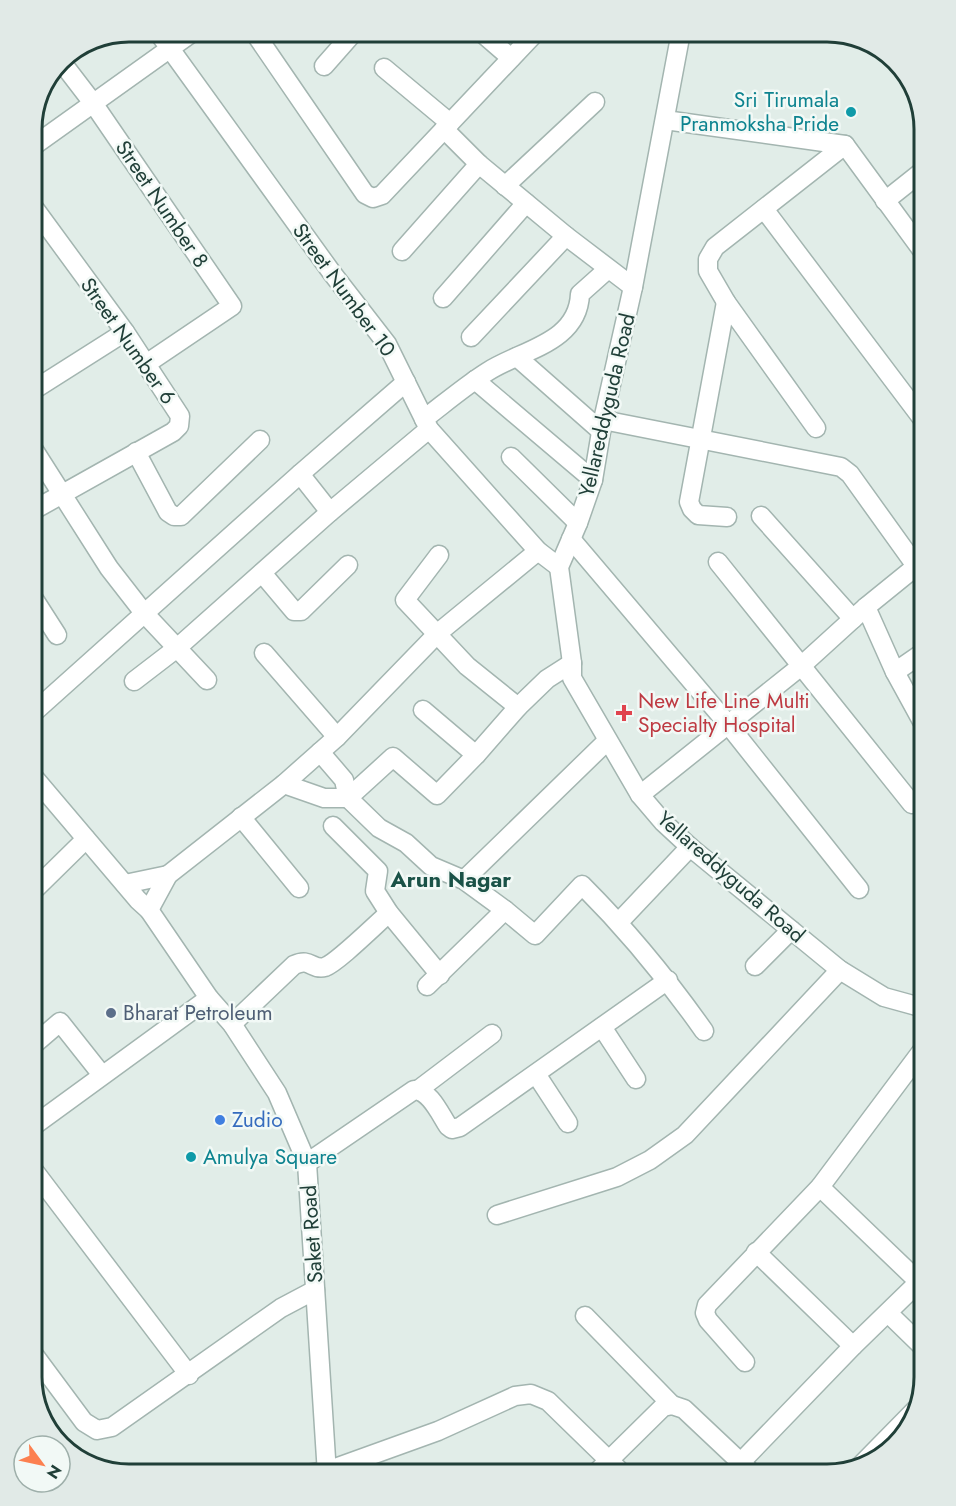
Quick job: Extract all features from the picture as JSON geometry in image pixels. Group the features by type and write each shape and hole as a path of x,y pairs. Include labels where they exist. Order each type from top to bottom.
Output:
{"street":[{"name":"Street Number 10","path":"166,42 332,273 387,344 427,424 538,551 559,567"},
{"path":"42,140 179,42"},
{"path":"261,42 365,194 373,198 382,195 526,42"},
{"path":"324,66 345,42"},
{"path":"493,42 511,58"},
{"name":"Yellareddyguda Road","path":"679,42 633,286 602,426 593,480 559,567 572,678 640,795 663,822 690,847 840,970 884,997 914,1006"},
{"path":"384,68 447,126 479,164 566,236 633,286"},
{"name":"Street Number 8","path":"67,69 93,103 232,306 146,364"},
{"path":"505,186 595,102"},
{"path":"664,120 845,145 914,240"},
{"path":"816,428 726,302 708,271 708,259 715,247 845,145"},
{"path":"402,251 479,164"},
{"path":"885,201 914,178"},
{"path":"443,298 526,203"},
{"path":"764,209 914,408"},
{"name":"Street Number 6","path":"42,219 125,332 180,416 179,426 173,432 42,505"},
{"path":"471,337 566,236"},
{"path":"134,681 177,648 262,573 475,380 488,371 550,341 572,322 580,306 580,294 608,269"},
{"path":"726,302 689,502 692,510 698,515 727,517"},
{"path":"42,385 125,332"},
{"path":"517,357 602,426 699,440 842,467 914,555"},
{"path":"475,380 593,480"},
{"path":"42,705 406,382"},
{"path":"136,452 168,512 174,516 181,516 260,440"},
{"path":"511,457 574,531 859,889"},
{"path":"42,464 109,568 144,613 207,680"},
{"path":"300,474 330,512"},
{"path":"761,516 859,613 914,707"},
{"path":"144,905 168,875 284,784 337,737 438,633 538,551"},
{"path":"439,555 405,600 467,666 518,707"},
{"path":"718,562 912,804"},
{"path":"262,573 294,611 301,611 348,565"},
{"path":"640,795 727,723 800,667 859,613 914,568"},
{"path":"42,612 57,635"},
{"path":"264,653 337,737"},
{"path":"895,672 914,659"},
{"path":"284,784 324,798 348,798 393,757 437,795 518,707 547,679 572,663"},
{"path":"423,710 476,755"},
{"path":"464,880 607,741"},
{"path":"320,752 344,780 348,798 379,828 406,843 431,866 464,880 535,935 582,885 619,922 668,980 704,1031"},
{"name":"Saket Road","path":"42,787 144,905 209,998 232,1024 276,1093 307,1163 326,1464"},
{"path":"241,816 299,888"},
{"path":"333,826 378,871 375,891 433,980 505,910"},
{"path":"42,882 86,839"},
{"path":"619,922 690,847"},
{"path":"124,884 168,875"},
{"path":"232,1024 294,965 301,961 324,967 339,957 389,913"},
{"path":"755,966 791,930"},
{"path":"497,1215 617,1177 650,1160 685,1135 840,970"},
{"path":"418,1090 426,1094 448,1126 456,1128 668,980"},
{"path":"42,1120 209,998"},
{"path":"42,1037 60,1022 102,1075"},
{"path":"602,1027 636,1079"},
{"path":"307,1163 414,1090 418,1090 492,1034"},
{"path":"745,1362 708,1320 705,1312 707,1305 820,1187 914,1061"},
{"path":"536,1074 568,1123"},
{"path":"42,1181 189,1375"},
{"path":"820,1187 914,1272"},
{"path":"756,1252 853,1346"},
{"path":"750,1464 853,1346 914,1287"},
{"path":"42,1365 84,1422 97,1430 112,1427 189,1375 281,1308 315,1290"},
{"path":"888,1313 914,1338"},
{"path":"585,1316 672,1405 684,1409 743,1464"},
{"path":"351,1464 438,1431 515,1396 531,1394 548,1401 612,1464"},
{"path":"604,1464 663,1407 672,1405"}],"place":[{"name":"Sri Tirumala Pranmoksha Pride","path":"851,112"},
{"name":"New Life Line Multi Specialty Hospital","path":"624,713"},
{"name":"Bharat Petroleum","path":"111,1013"},
{"name":"Zudio","path":"220,1120"},
{"name":"Amulya Square","path":"191,1157"}],"district":[{"name":"Arun Nagar","path":"451,879"}]}
